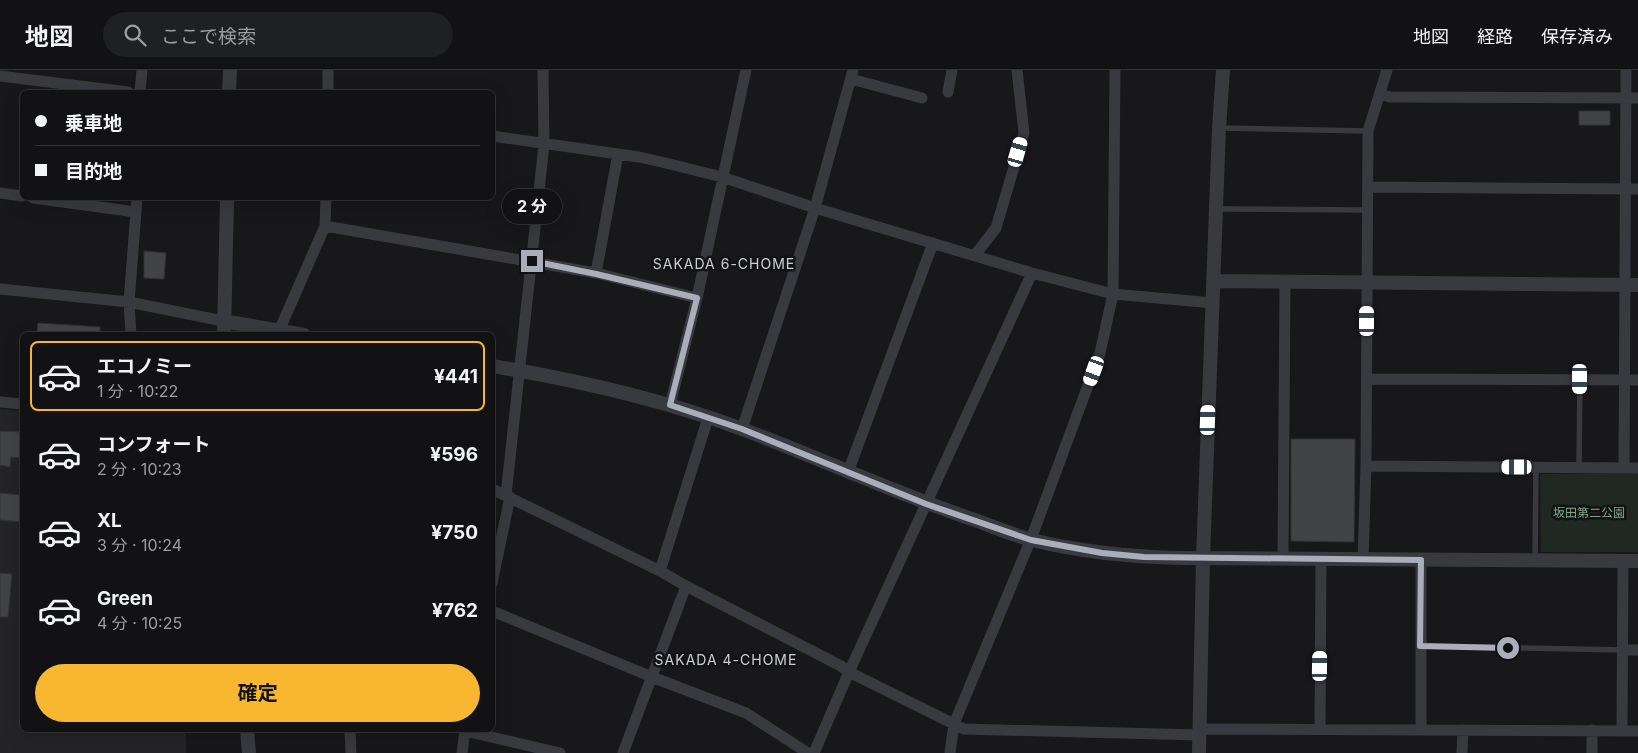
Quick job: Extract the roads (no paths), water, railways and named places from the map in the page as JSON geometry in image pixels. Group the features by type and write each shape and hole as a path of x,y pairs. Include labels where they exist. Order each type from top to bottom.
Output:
{"street":[{"path":"140,90 142,70"},
{"path":"229,90 230,70"},
{"path":"328,70 328,90"},
{"path":"495,567 508,496 519,370 544,145 543,70"},
{"path":"670,405 697,298 746,70"},
{"path":"948,92 952,70"},
{"path":"975,255 996,228 1024,133 1017,70"},
{"path":"950,753 954,724 1031,540 1100,353 1113,294 1115,70"},
{"path":"1199,753 1203,558 1219,128 1223,70"},
{"path":"1363,559 1366,466 1368,131 1387,70"},
{"path":"1624,468 1624,380 1632,285 1626,189 1632,98 1626,70"},
{"path":"742,429 815,208 852,74 922,98"},
{"path":"0,76 112,90"},
{"path":"1380,94 1390,97 1632,98"},
{"path":"495,137 666,162 722,177 815,208 1032,273 1113,294 1213,302"},
{"path":"596,274 618,154"},
{"path":"1368,187 1638,189"},
{"path":"0,193 20,196"},
{"path":"49,200 136,212"},
{"path":"131,332 129,302 137,200"},
{"path":"223,328 226,200"},
{"path":"279,331 325,226 326,200"},
{"path":"325,226 532,261 697,298"},
{"path":"848,472 933,243"},
{"path":"814,753 1032,273"},
{"path":"1214,280 1632,285"},
{"path":"1283,558 1285,282"},
{"path":"0,289 129,302 223,328 285,332"},
{"path":"495,366 602,387 670,405 742,429 926,504 1031,540 1144,557 1638,561"},
{"path":"1367,378 1638,380"},
{"path":"0,402 20,404"},
{"path":"660,571 708,418"},
{"path":"1366,466 1638,468"},
{"path":"495,490 660,571 850,672 964,729 1200,732 1320,729 1638,730"},
{"path":"1320,729 1322,559"},
{"path":"1421,560 1421,729"},
{"path":"1622,730 1623,561"},
{"path":"623,753 686,586"},
{"path":"495,612 652,677 746,713 808,753"},
{"path":"1622,650 1638,650"},
{"path":"1462,753 1463,730"},
{"path":"1592,730 1592,753"},
{"path":"247,732 248,753"},
{"path":"350,732 351,753"},
{"path":"462,753 465,732"},
{"path":"473,732 560,753"}],"lane":[{"path":"1219,128 1368,131"},
{"path":"1217,209 1367,210"},
{"path":"1579,468 1580,379"},
{"path":"1535,560 1536,467"},
{"path":"1420,646 1622,650"}],"district":[{"name":"SAKADA 6-CHOME","path":"724,264"},
{"name":"SAKADA 4-CHOME","path":"726,660"}],"park label":[{"name":"坂田第二公園","path":"1589,513"}]}
